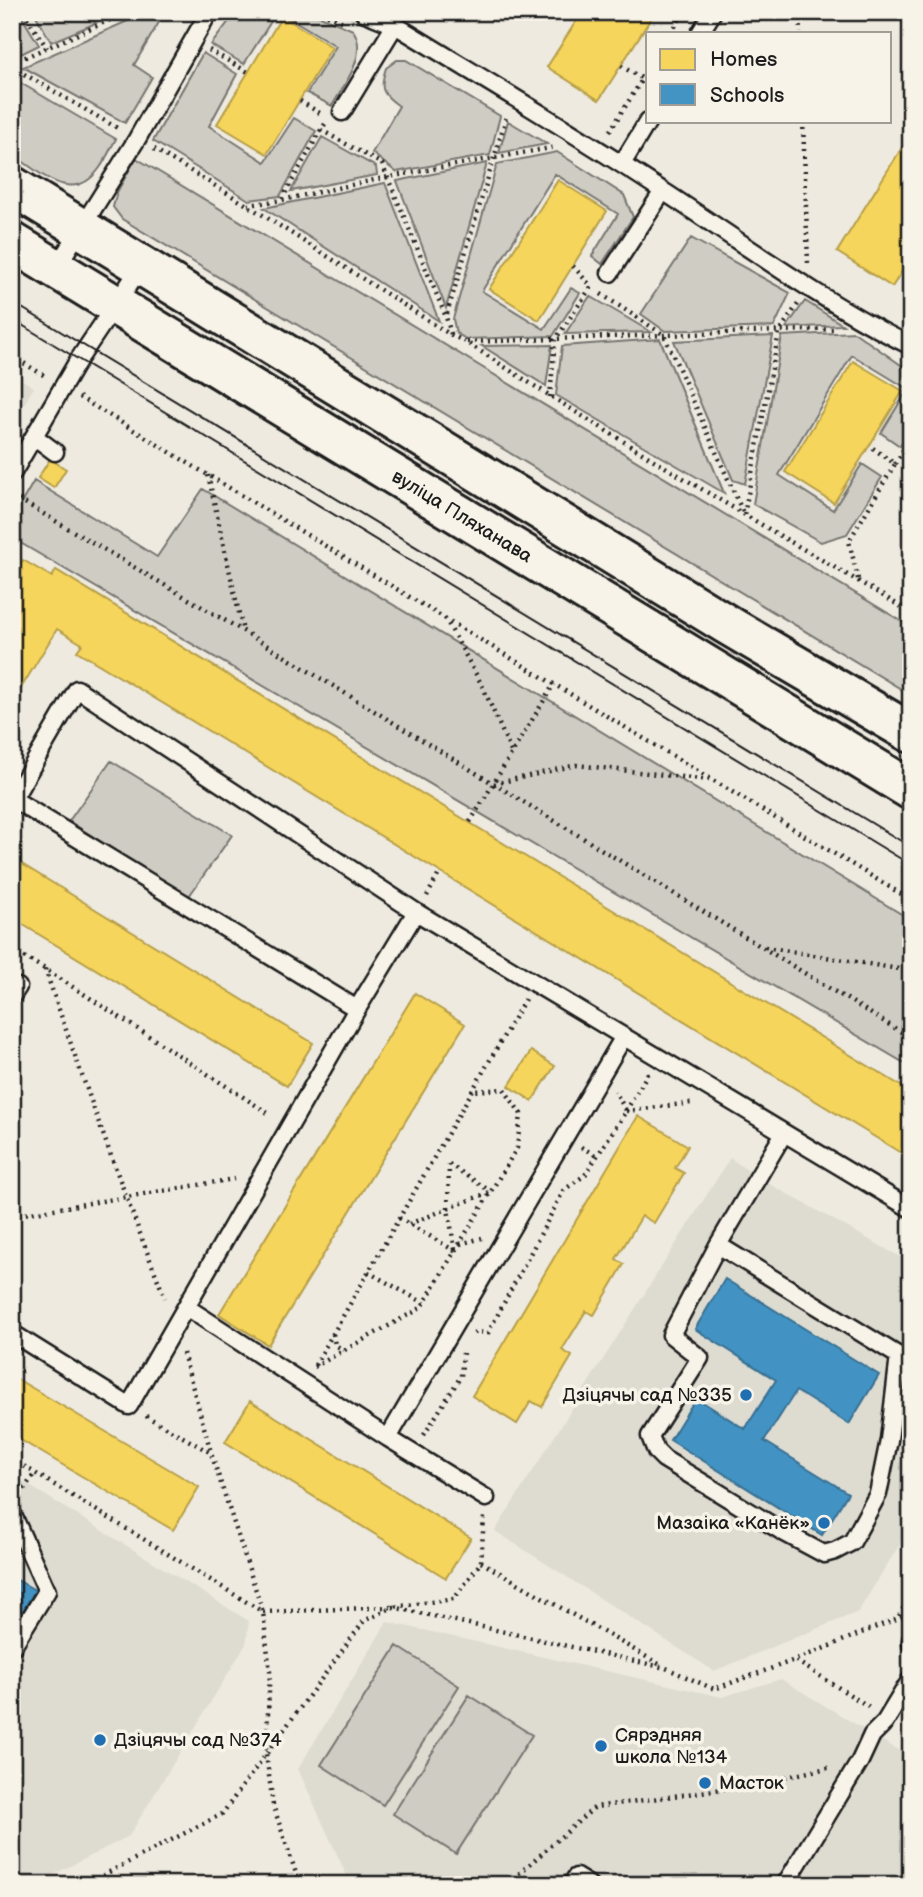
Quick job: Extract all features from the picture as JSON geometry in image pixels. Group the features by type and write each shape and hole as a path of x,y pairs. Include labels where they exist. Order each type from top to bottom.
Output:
{"main road":[{"path":"12,186 726,624 911,733"},
{"name":"вуліца Пляханава","path":"12,242 911,790"},
{"path":"703,663 726,624"}],"lane":[{"path":"56,268 137,139 209,12"},
{"path":"701,32 713,12"},
{"path":"367,13 395,25 622,164 809,287 911,346"},
{"path":"342,112 395,25"},
{"path":"622,164 647,122"},
{"path":"604,275 663,191"},
{"path":"12,474 79,359 142,265"},
{"path":"34,436 55,452"},
{"path":"357,1009 13,799 77,690 416,912 911,1209"},
{"path":"12,1333 129,1406 357,1009 416,912"},
{"path":"388,1438 623,1038"},
{"path":"718,1245 899,1356 889,1440 878,1494 852,1542 835,1551 824,1554 783,1532 664,1459 656,1451 650,1436 700,1358 671,1335 718,1245 785,1133"},
{"path":"186,1307 486,1498"},
{"path":"12,1647 47,1591 15,1506"},
{"path":"785,1885 860,1761 872,1735 887,1718 911,1679"},
{"path":"572,1885 576,1877 589,1885"}],"path":[{"path":"23,12 47,48"},
{"path":"12,65 128,12"},
{"path":"321,12 353,26 362,35 365,47 385,44"},
{"path":"672,32 684,12"},
{"path":"799,12 800,32"},
{"path":"204,47 248,72"},
{"path":"12,65 247,205 550,397 911,613"},
{"path":"621,66 643,79"},
{"path":"599,124 611,131 646,74"},
{"path":"282,200 328,118 299,101"},
{"path":"446,317 507,116 517,122"},
{"path":"744,514 779,332 809,287 803,122"},
{"path":"321,130 382,164 452,335"},
{"path":"247,205 559,147 549,141"},
{"path":"573,266 591,286 664,335 744,514"},
{"path":"550,397 555,340 591,286 604,275"},
{"path":"466,342 843,329"},
{"path":"12,356 911,900"},
{"path":"858,580 849,541 911,437"},
{"path":"870,446 895,464"},
{"path":"208,474 243,631"},
{"path":"12,496 243,631 911,1038"},
{"path":"444,617 484,687 512,754"},
{"path":"470,822 555,684"},
{"path":"493,784 576,765 714,781"},
{"path":"760,946 911,971"},
{"path":"12,950 290,1127"},
{"path":"45,969 125,1198 176,1324 211,1453 263,1612 270,1672 266,1754 273,1805 300,1885"},
{"path":"304,1384 534,983"},
{"path":"470,1339 476,1332 488,1333 564,1190 585,1175 659,1058"},
{"path":"604,1070 626,1111"},
{"path":"314,1367 421,1308 517,1148 521,1114 504,1089 472,1091"},
{"path":"626,1111 694,1103"},
{"path":"455,1251 448,1209 449,1164 491,1191"},
{"path":"12,1216 243,1177"},
{"path":"410,1224 491,1191"},
{"path":"399,1218 455,1251"},
{"path":"368,1272 424,1303"},
{"path":"333,1333 335,1345 344,1350"},
{"path":"412,1453 461,1376 464,1346"},
{"path":"129,1406 211,1453"},
{"path":"12,1459 263,1612 393,1607 454,1599 481,1562 486,1498"},
{"path":"15,1506 35,1473"},
{"path":"481,1562 666,1668 714,1689 795,1660 911,1612"},
{"path":"84,1885 222,1814 364,1621 393,1607 666,1668"},
{"path":"795,1660 887,1718"},
{"path":"511,1885 515,1878 595,1807 744,1786 860,1761"}],"shaded area":[{"path":"17,12 39,45 13,58 12,22"},
{"path":"34,12 81,12 96,23 51,42"},
{"path":"148,12 165,12 134,65 152,77 125,123 23,67"},
{"path":"236,12 277,12 244,64 211,45"},
{"path":"280,12 311,12 353,30 357,39 357,59 332,106 307,93 336,46"},
{"path":"203,53 237,74 209,126 265,162 294,118 316,131 280,196 249,200 153,141"},
{"path":"397,60 406,60 500,116 490,155 396,172 372,153 399,106 389,98 383,86 386,68"},
{"path":"12,78 116,139 101,166 89,180 78,185 56,182 12,154"},
{"path":"508,121 547,144 499,153"},
{"path":"322,137 376,167 377,175 291,191"},
{"path":"557,152 624,195 633,217 602,264 592,256 618,214 555,174 482,291 544,329 571,288 580,293 553,336 466,339 456,333 453,319 497,164"},
{"path":"136,158 911,627 911,695 122,219 113,207 117,192"},
{"path":"487,163 446,308 397,181"},
{"path":"385,183 439,321 264,208"},
{"path":"691,238 790,293 774,327 665,331 641,314"},
{"path":"590,296 651,332 565,334"},
{"path":"805,301 843,325 786,328"},
{"path":"854,332 911,372 911,428 900,446 881,433 908,389 852,355 779,475 833,510 862,464 882,477 847,534 821,542 753,504 782,336"},
{"path":"773,336 745,484 733,480 674,341"},
{"path":"660,339 724,493 556,395 562,346"},
{"path":"552,345 546,386 482,346"},
{"path":"12,374 34,387 12,425"},
{"path":"34,481 157,557 203,489 911,920 911,1067 12,538 12,519"},
{"path":"111,761 232,835 187,899 69,821"},
{"name":"Дзіцячы сад №335","path":"730,1158 757,1177 911,1263 911,1526 858,1612 714,1671 495,1531"},
{"name":"Дзіцячы сад №374","path":"12,1475 249,1621 246,1644 129,1836 33,1885 12,1885"},
{"name":"Сярэдняя школа №134","path":"387,1622 722,1697 781,1679 911,1758 911,1885 351,1885 298,1769"},
{"path":"397,1646 459,1686 383,1805 321,1765"},
{"path":"469,1695 532,1735 456,1854 393,1814"}],"building: Homes":[{"path":"582,12 655,12 599,100 547,67"},
{"path":"282,16 332,47 267,154 217,124"},
{"path":"911,133 911,257 892,287 837,252"},
{"path":"558,180 607,211 539,320 489,289"},
{"path":"853,361 903,391 834,503 785,472"},
{"path":"50,459 66,469 54,488 38,478"},
{"path":"23,560 52,577 56,570 911,1092 911,1159 77,651 82,644 57,629 12,703 12,577"},
{"path":"12,858 313,1043 287,1086 12,918"},
{"path":"415,993 465,1024 268,1345 219,1314"},
{"path":"531,1051 555,1066 532,1101 509,1086"},
{"path":"638,1116 688,1146 675,1168 684,1173 654,1223 642,1216 616,1259 624,1264 594,1315 586,1311 562,1350 572,1356 542,1407 531,1401 517,1424 472,1396"},
{"path":"12,1376 199,1487 173,1530 12,1435"},
{"path":"250,1401 471,1538 446,1578 225,1442"}],"building: Schools":[{"path":"725,1279 879,1375 849,1424 796,1391 764,1441 848,1493 822,1535 670,1440 696,1398 745,1429 776,1380 695,1329"},
{"path":"12,1577 35,1590 12,1630"}],"tram line":[{"path":"12,302 911,847"},
{"path":"12,319 911,865"}],"place":[{"name":"Дзіцячы сад №335","path":"746,1395"},
{"name":"Мазаіка «Канёк»","path":"824,1523"},
{"name":"Дзіцячы сад №374","path":"100,1740"},
{"name":"Сярэдняя школа №134","path":"601,1746"},
{"name":"Масток","path":"705,1783"}]}
